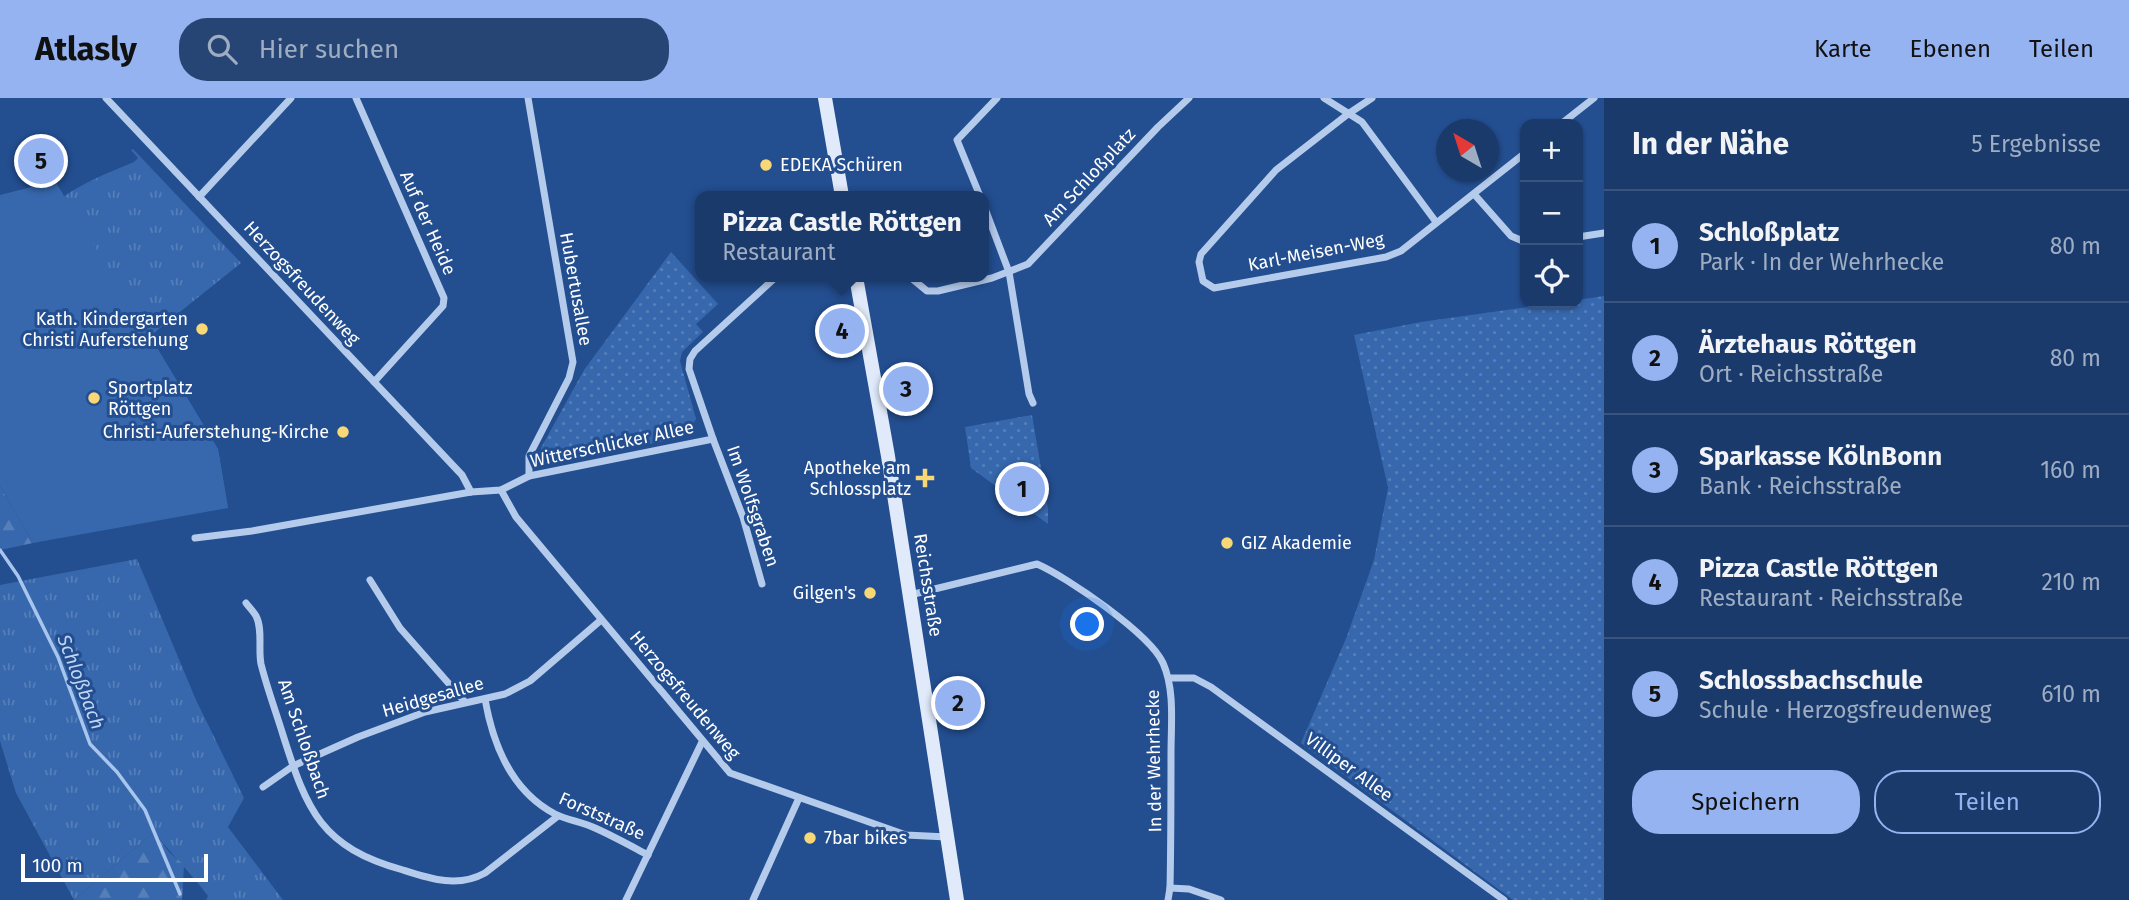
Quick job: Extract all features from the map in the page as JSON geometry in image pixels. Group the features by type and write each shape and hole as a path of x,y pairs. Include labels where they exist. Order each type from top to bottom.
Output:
{"main road":[{"path":"825,98 841,191"},
{"name":"Reichsstraße","path":"857,282 888,456 957,900"}],"street":[{"name":"Herzogsfreudenweg","path":"106,98 462,475 471,492"},
{"path":"200,197 291,98"},
{"name":"Auf der Heide","path":"356,98 444,298 443,306 374,382"},
{"name":"Hubertusallee","path":"528,98 573,362 569,378 529,456 529,476"},
{"path":"978,191 957,140 997,98"},
{"name":"Am Schloßplatz","path":"989,277 1028,264 1189,98"},
{"path":"1324,98 1362,122 1433,225"},
{"path":"1348,114 1372,98"},
{"path":"1567,119 1594,98"},
{"name":"Karl-Meisen-Weg","path":"1348,114 1276,170 1201,254 1199,262 1203,281 1214,288 1386,257 1401,251 1520,157"},
{"path":"1474,194 1511,236 1520,240"},
{"path":"989,219 1009,272 1029,394 1033,403"},
{"path":"1583,236 1604,233"},
{"name":"Witterschlicker Allee","path":"195,538 252,531 471,492 501,490 529,476 713,439 689,369 690,359 695,351 771,282"},
{"name":"Am Schloßplatz","path":"917,282 927,290 938,291 972,282"},
{"name":"Im Wolfsgraben","path":"713,439 743,517 762,584"},
{"name":"Herzogsfreudenweg","path":"501,490 516,517 730,774 906,835 947,837"},
{"name":"In der Wehrhecke","path":"910,595 1037,564 1064,578 1148,642 1161,659 1169,678 1168,900"},
{"path":"370,580 400,628 465,702"},
{"name":"Am Schloßbach","path":"246,603 257,617 261,663 301,791 312,812 329,832 352,850 384,865 436,880 461,882 485,873 558,816"},
{"name":"Heidgesallee","path":"263,787 293,766 358,737 425,712 505,694 530,681 601,620"},
{"name":"Villiper Allee","path":"1169,678 1194,678 1211,687 1504,900"},
{"name":"Forststraße","path":"485,699 500,754 522,789 539,805 558,816 596,828 648,855"},
{"path":"626,900 702,742"},
{"path":"753,900 799,798"},
{"path":"1170,888 1189,889 1221,900"}],"green space":[{"path":"133,149 241,263 150,336 218,449 228,508 52,205 81,186 134,162 138,158 131,150"},
{"name":"Sportplatz Röttgen","path":"55,181 218,449 228,508 33,543 0,486 0,195"},
{"path":"671,252 695,279 695,282 698,282 718,304 696,324 703,332 682,352 680,361 696,419 680,438 550,463 541,458 541,448 584,370"},
{"path":"1604,296 1604,900 1513,900 1301,743 1347,636 1374,560 1388,488 1354,335 1421,322 1520,308 1583,308 1583,299"},
{"path":"1032,415 1048,509 1048,524 971,468 965,427"},
{"path":"0,486 33,543 0,550"},
{"path":"137,559 196,700 244,798 228,827 283,900 206,900 208,896 195,879 154,832 74,900 16,793 0,741 0,585"},
{"path":"154,832 169,852 184,865 182,900 74,900"}],"waterway":[{"name":"Schloßbach","path":"0,550 18,576 58,657 90,744 117,772 145,810 180,894"}],"place":[{"name":"Schlossbachschule","path":"41,161"},
{"name":"EDEKA Schüren","path":"766,165"},
{"name":"Kath. Kindergarten Christi Auferstehung","path":"202,329"},
{"name":"Pizza Castle Röttgen","path":"842,331"},
{"name":"Sparkasse KölnBonn","path":"906,389"},
{"name":"Sportplatz Röttgen","path":"94,398"},
{"name":"Christi-Auferstehung-Kirche","path":"343,432"},
{"name":"Apotheke am Schlossplatz","path":"925,478"},
{"name":"Schloßplatz","path":"1022,489"},
{"name":"GIZ Akademie","path":"1227,543"},
{"name":"Gilgen's","path":"870,593"},
{"name":"Ärztehaus Röttgen","path":"958,703"},
{"name":"7bar bikes","path":"810,838"}]}
